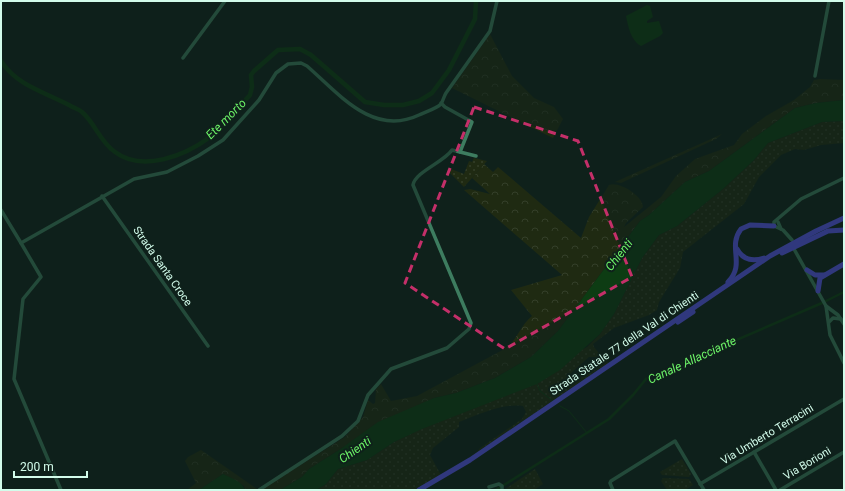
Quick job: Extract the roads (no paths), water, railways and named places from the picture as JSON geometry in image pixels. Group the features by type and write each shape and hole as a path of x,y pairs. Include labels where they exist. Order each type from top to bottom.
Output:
{"highway":[{"name":"Strada Statale 77 della Val di Chienti","path":"622,359 682,315 770,256 800,239 844,218"},
{"name":"Strada Statale 77 della Val di Chienti","path":"426,490 782,253 844,221"},
{"path":"682,315 732,277 737,264 735,246 736,236 743,228 750,225 768,226 776,222"},
{"path":"782,253 828,231 844,230"},
{"path":"735,246 740,254 745,258 754,260 763,258 800,239"},
{"path":"813,282 844,264"},
{"path":"807,270 821,277"},
{"path":"818,291 821,277"},
{"name":"Strada Statale 77 della Val di Chienti","path":"419,490 473,460"}],"street":[{"path":"183,58 224,1"},
{"path":"21,243 134,179 174,169 223,140 259,100 276,73 288,64 301,63 361,112 387,122 398,122 411,119 441,103 446,93 490,32 497,1"},
{"path":"815,76 829,1"},
{"path":"441,103 445,107 472,122 460,152"},
{"path":"259,490 342,436 358,421 368,396 391,369 406,362 442,350 469,329 471,323 412,185 416,178 449,155 452,150 476,156"},
{"path":"791,240 776,222 801,199 844,178"},
{"name":"Strada Santa Croce","path":"102,196 208,346"},
{"path":"1,210 40,277 23,299 14,379 61,490"},
{"path":"795,249 825,303 844,324"},
{"path":"825,303 831,338 844,363"},
{"path":"829,322 835,317 841,319"},
{"name":"Via Umberto Terracini","path":"700,484 844,399"},
{"path":"613,490 610,483 611,481 675,441 704,490"},
{"path":"754,452 776,490"},
{"name":"Via Borioni","path":"780,490 844,452"},
{"path":"489,487 501,484 502,489"}],"water":[{"path":"647,5 650,6 653,17 647,21 647,23 659,21 663,33 641,46 632,37 626,16"},
{"name":"Chienti","path":"844,100 844,121 822,122 768,143 754,160 723,189 677,226 659,235 642,258 614,314 600,334 560,370 537,384 422,429 394,442 367,460 338,469 326,484 316,490 280,490 302,477 309,469 378,422 434,398 456,393 495,378 531,357 558,331 640,221 649,215 685,182 709,171 795,108 816,103"},
{"path":"223,474 239,482 245,490 199,490"}],"waterway":[{"name":"Ete morto","path":"1,61 14,76 23,82 81,111 91,121 105,143 115,152 126,158 138,161 151,161 164,159 189,150 216,133 250,95 252,87 251,75 278,50 300,49 311,55 365,102 384,105 403,105 419,101 432,93 449,70 475,19 476,1"},
{"name":"Canale Allacciante","path":"496,490 609,419 633,395 646,379 822,303 844,292"},
{"path":"537,384 540,391 553,401"},
{"path":"560,406 569,411 587,433"}]}
